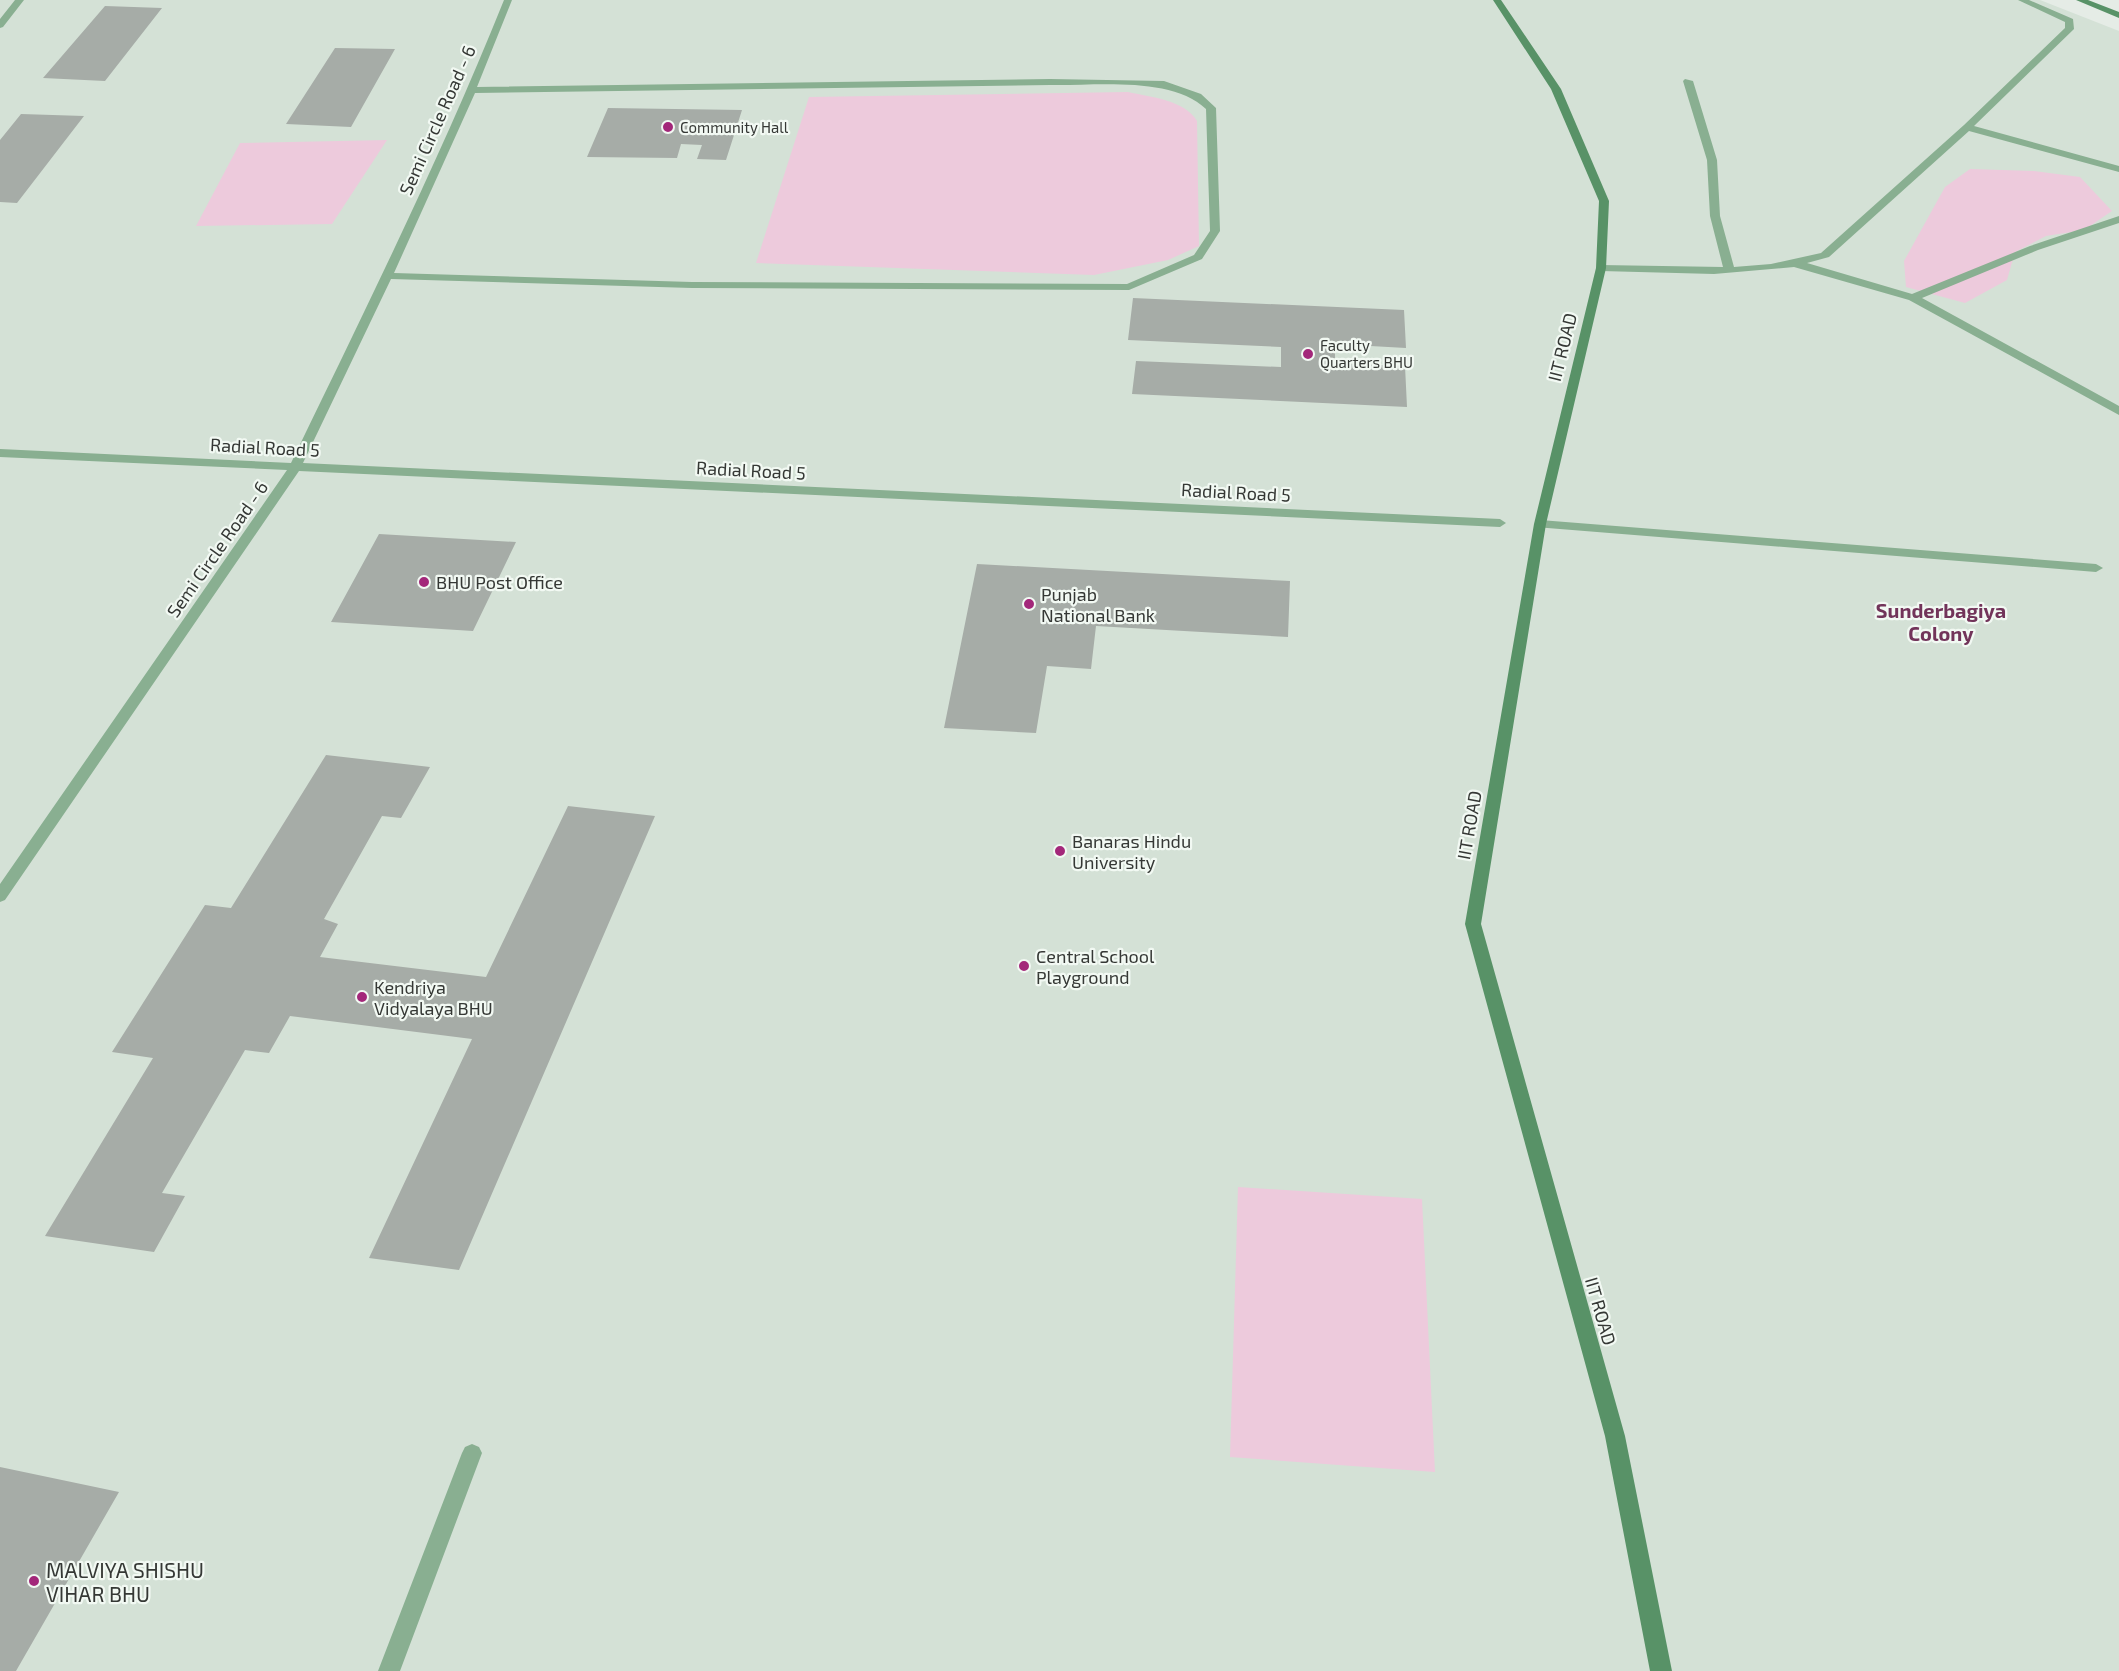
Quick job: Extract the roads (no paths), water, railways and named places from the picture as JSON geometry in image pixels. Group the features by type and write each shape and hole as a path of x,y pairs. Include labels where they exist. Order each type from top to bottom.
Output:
{"street":[{"name":"IIT ROAD","path":"1497,0 1556,89 1604,201 1601,268 1540,524 1473,924 1615,1436 1661,1671"},
{"path":"2080,0 2119,15"}],"lane":[{"path":"0,25 20,0"},
{"name":"Semi Circle Road - 6","path":"0,896 296,467 387,276 508,0"},
{"path":"1601,268 1730,270 1797,264 1825,255 1967,128 2069,29 2070,21 2022,0"},
{"path":"1688,81 1712,160 1715,216 1730,270"},
{"path":"387,276 692,285 1129,287 1198,257 1215,231 1211,108 1198,96 1164,84 1050,82 470,90"},
{"path":"1967,128 2119,169"},
{"path":"1913,298 2034,248 2119,219"},
{"path":"1797,264 1913,298 2119,411"},
{"name":"Radial Road 5","path":"0,453 1500,523"},
{"path":"1540,524 2096,568"},
{"path":"389,1671 472,1453"}],"place":[{"name":"Community Hall","path":"668,127"},
{"name":"Faculty Quarters BHU","path":"1308,354"},
{"name":"BHU Post Office","path":"424,582"},
{"name":"Punjab National Bank","path":"1029,604"},
{"name":"Banaras Hindu University","path":"1060,851"},
{"name":"Central School Playground","path":"1024,966"},
{"name":"Kendriya Vidyalaya BHU","path":"362,997"},
{"name":"MALVIYA SHISHU VIHAR BHU","path":"34,1581"}],"district":[{"name":"Sunderbagiya Colony","path":"1941,622"}]}
